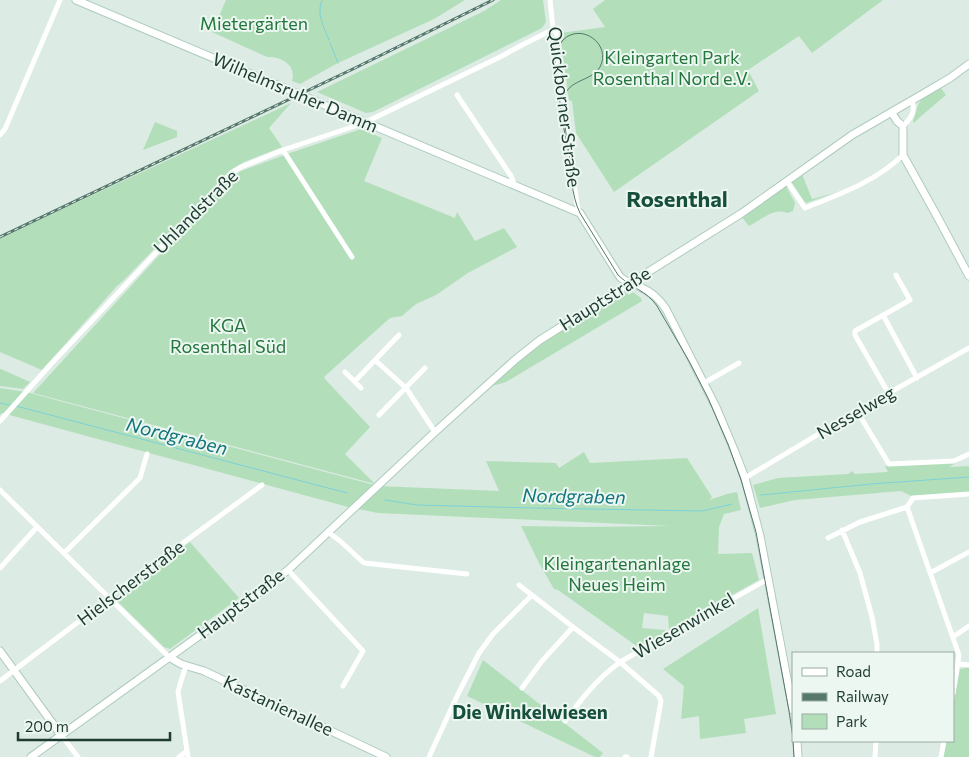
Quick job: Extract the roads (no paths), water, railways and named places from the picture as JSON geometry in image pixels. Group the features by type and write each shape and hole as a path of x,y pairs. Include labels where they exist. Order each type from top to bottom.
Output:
{"main road":[{"name":"Wilhelmsruher Damm","path":"76,0 580,213"},
{"name":"Hauptstraße","path":"31,757 288,570 435,432 516,359 540,340 564,323 630,284 742,212 852,136 912,101 969,64"},
{"path":"892,113 903,128 903,155 969,276"},
{"path":"580,213 620,277 630,284 645,289 662,304 716,406 744,478 757,523 790,682 792,701"},
{"path":"0,651 61,735"},
{"name":"Kastanienallee","path":"169,657 180,664 209,674 386,757"},
{"path":"797,742 798,757"}],"street":[{"path":"0,135 60,0"},
{"name":"Quickborner Straße","path":"550,0 553,28 557,37 558,66 577,206 580,213"},
{"name":"Uhlandstraße","path":"0,421 52,362 231,173 283,150 364,123 502,56 553,28"},
{"path":"457,95 511,176 515,186"},
{"path":"903,128 913,112 914,106 912,101"},
{"path":"283,150 352,257"},
{"path":"787,181 805,208 865,183 892,166 903,155"},
{"path":"889,394 855,331 910,300 896,276"},
{"path":"883,315 917,378"},
{"path":"355,381 398,335"},
{"name":"Nesselweg","path":"744,478 969,348"},
{"path":"375,360 406,388 435,432"},
{"path":"704,383 739,363"},
{"path":"380,415 425,368"},
{"path":"345,372 361,388"},
{"path":"858,411 889,464 954,461 969,454"},
{"path":"64,554 140,478 147,454"},
{"name":"Hielscherstraße","path":"0,680 262,485"},
{"path":"0,490 169,657"},
{"path":"828,538 842,530 880,515 907,507 913,498 969,494"},
{"path":"907,507 959,655 954,684"},
{"path":"0,568 37,527"},
{"path":"842,530 860,573 878,644 877,652"},
{"path":"328,532 340,540 364,563 466,574"},
{"path":"930,573 969,552"},
{"path":"288,570 363,651 343,686"},
{"name":"Wiesenwinkel","path":"651,757 661,701 655,692 620,662 768,579"},
{"path":"519,585 620,662 604,674 584,695 565,721"},
{"path":"429,757 479,653 500,627 531,596"},
{"path":"953,637 969,626"},
{"path":"522,688 542,661 573,627"},
{"path":"956,668 969,665"},
{"path":"179,757 188,754 178,692 186,666"},
{"path":"61,735 78,757"},
{"path":"875,757 876,742"},
{"path":"941,757 944,742"}],"waterway":[{"path":"322,0 320,15 329,40"},
{"path":"330,43 338,63"},
{"name":"Nordgraben","path":"0,403 10,405"},
{"name":"Nordgraben","path":"16,406 347,493"},
{"name":"Nordgraben","path":"761,495 969,477"},
{"name":"Nordgraben","path":"385,500 417,505 702,511 732,504"}],"tram line":[{"path":"569,155 560,105 555,57 563,40 570,35 578,33 593,38 602,51 603,58 596,72 570,87 566,92 563,103 563,109 569,151 572,183 577,206 618,275 657,306 689,361 728,444 756,532 792,731"},
{"path":"793,742 794,757"}],"railway":[{"path":"0,237 493,0"}],"district":[{"name":"Rosenthal","path":"677,199"},
{"name":"Die Winkelwiesen","path":"530,712"}],"park label":[{"name":"Mietergärten","path":"254,24"},
{"name":"Kleingarten Park Rosenthal Nord e.V.","path":"672,68"},
{"name":"KGA Rosenthal Süd","path":"228,336"},
{"name":"Kleingartenanlage Neues Heim","path":"617,574"}]}
